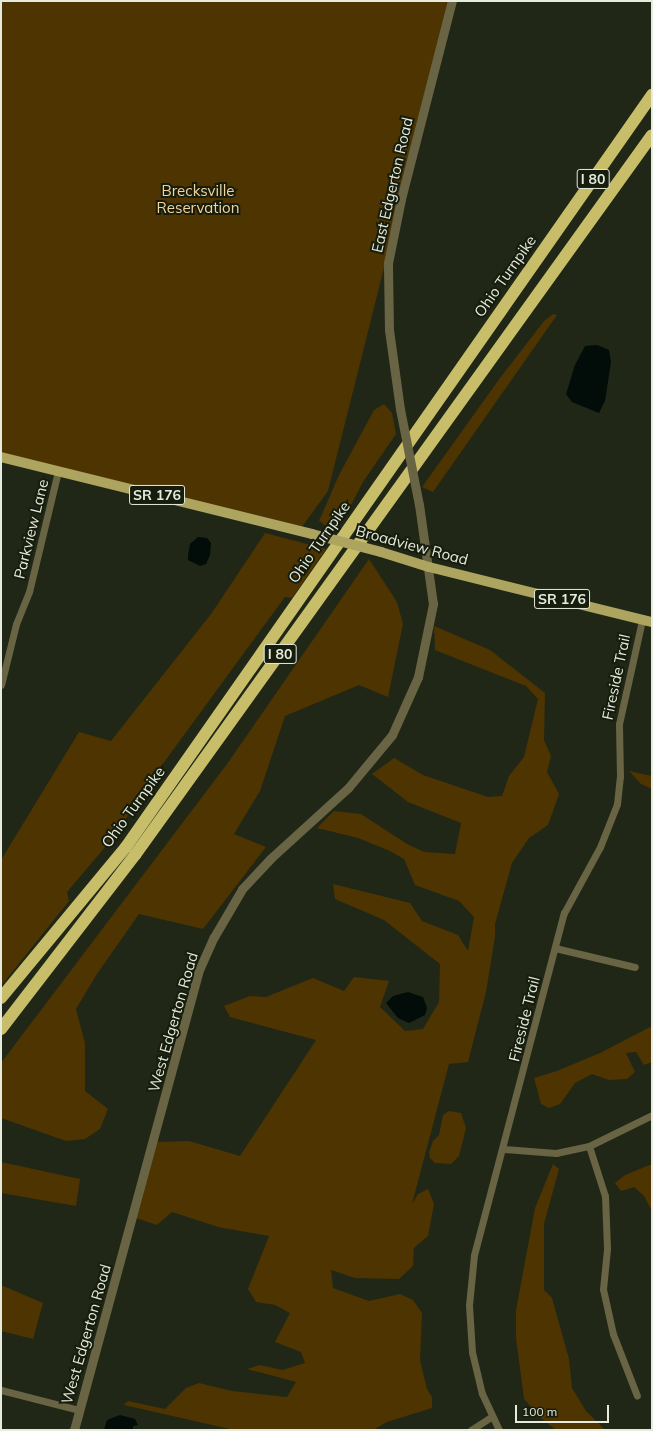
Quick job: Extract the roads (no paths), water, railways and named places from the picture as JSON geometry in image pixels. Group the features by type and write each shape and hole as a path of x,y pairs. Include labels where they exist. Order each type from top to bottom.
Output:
{"highway":[{"name":"Ohio Turnpike","path":"1,998 126,847 652,95"},
{"name":"Ohio Turnpike","path":"1,1029 135,855 652,135"}],"main road":[{"name":"Broadview Road","path":"1,457 312,534 381,552 429,567 652,622"}],"street":[{"name":"East Edgerton Road","path":"429,567 419,504 400,409 389,330 388,263 402,196 452,1"},
{"name":"Parkview Lane","path":"1,685 16,624 29,592 58,471"},
{"name":"West Edgerton Road","path":"74,1430 199,970 214,937 242,889 271,858 348,788 392,734 418,677 429,631 433,604 429,567"},
{"name":"Fireside Trail","path":"499,1430 491,1417 472,1352 468,1305 474,1255 504,1150 564,913 600,847 617,804 620,777 619,724 642,620"},
{"path":"555,948 635,967"},
{"path":"504,1150 556,1153 589,1146 652,1114"},
{"path":"589,1146 605,1196 607,1249 603,1289 613,1334 637,1396"},
{"path":"1,1390 80,1410"},
{"path":"471,1430 491,1417"}],"park label":[{"name":"Brecksville Reservation","path":"198,198"}]}
